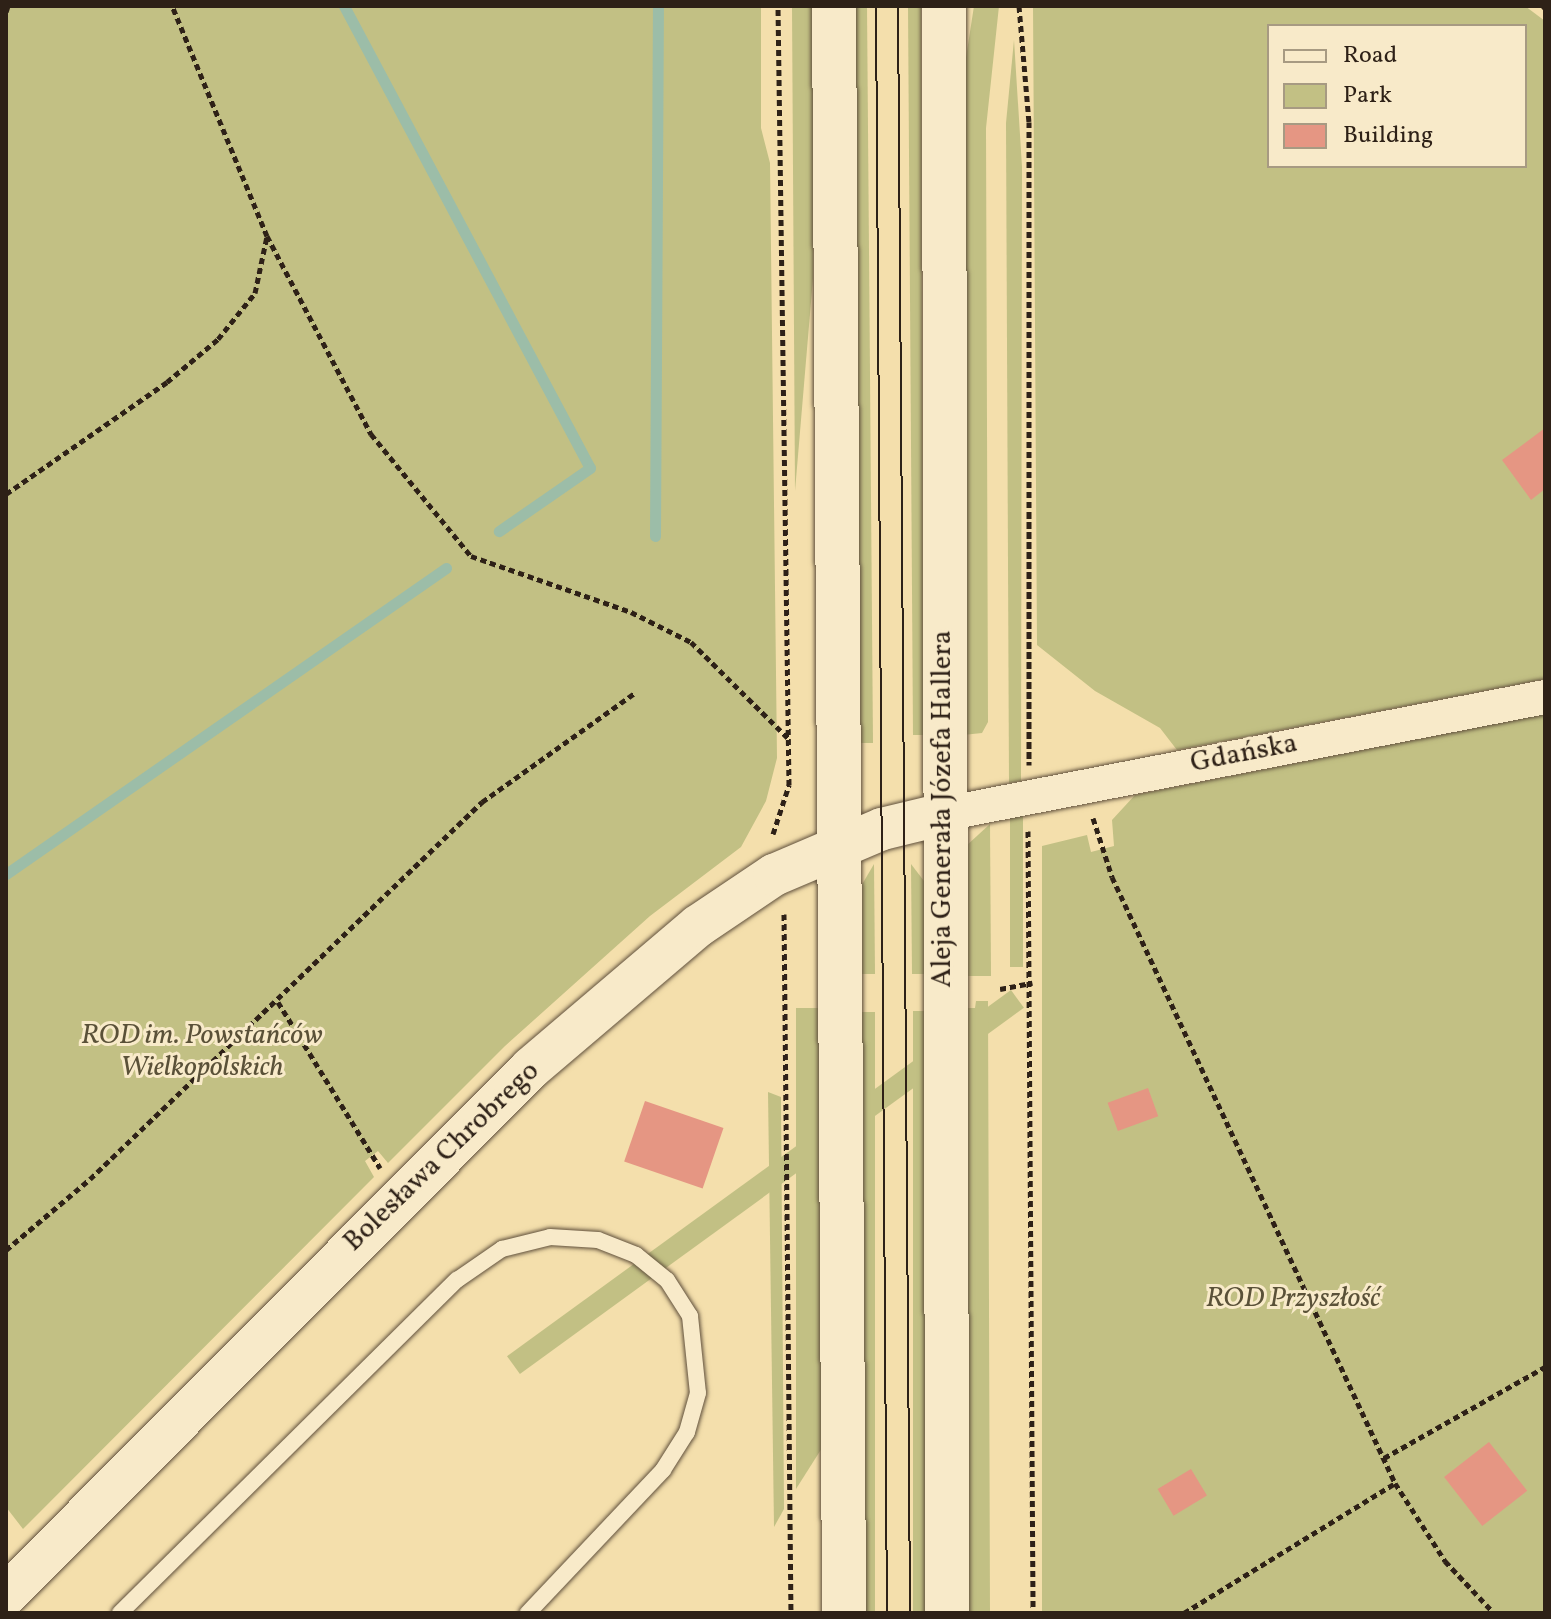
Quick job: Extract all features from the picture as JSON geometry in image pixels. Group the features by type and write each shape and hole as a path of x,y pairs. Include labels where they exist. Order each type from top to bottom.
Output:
{"main road":[{"path":"834,6 844,1613"},
{"name":"Aleja Generała Józefa Hallera","path":"944,6 947,1613"}],"street":[{"name":"Gdańska","path":"944,814 1545,697"},
{"name":"Bolesława Chrobrego","path":"6,1595 531,1068 698,926 773,855 839,846 944,814"}],"lane":[{"path":"120,1613 457,1280 502,1249 550,1237 598,1240 636,1255 667,1280 690,1316 698,1393 687,1432 663,1470 528,1613"},
{"path":"547,1593 547,1613"}],"path":[{"path":"6,12 8,6"},
{"path":"172,6 267,236 371,434 471,556 631,612 691,642 788,738"},
{"path":"778,6 789,785 773,855 787,930 791,1613"},
{"path":"1019,10 1029,122 1033,1613"},
{"path":"6,494 218,339 255,293 267,236"},
{"path":"6,1250 278,1002 482,802 635,693"},
{"path":"1102,849 1395,1483 1424,1533 1494,1613"},
{"path":"1000,989 1032,983"},
{"path":"278,1002 372,1156"},
{"path":"1384,1458 1545,1367"},
{"path":"1184,1613 1395,1483"}],"green space":[{"name":"ROD im. Powstańców Wielkopolskich","path":"6,6 761,6 761,128 770,163 777,758 766,801 741,847 650,916 505,1046 388,1163 378,1151 365,1161 374,1177 23,1529 6,1507"},
{"path":"792,6 814,6 813,278 795,491"},
{"path":"855,6 867,6 873,743 859,743"},
{"path":"908,6 921,6 923,735 913,735"},
{"path":"974,6 999,6 986,128 988,722 982,733 963,735 963,77"},
{"path":"1033,6 1525,6 1545,21 1545,679 1177,750 1160,728 1095,691 1037,645"},
{"path":"1014,40 1022,167 1021,781 1009,783 1006,123"},
{"name":"ROD Przyszłość","path":"1545,714 1545,1613 1042,1613 1042,846 1087,835 1091,852 1114,846 1112,820 1135,795"},
{"path":"1010,816 1023,816 1023,967 1010,967"},
{"path":"990,824 991,976 964,976 966,846"},
{"path":"874,864 875,974 860,974 860,888"},
{"path":"911,864 924,881 925,974 912,974"},
{"path":"1011,990 1024,1008 520,1374 507,1356"},
{"path":"976,1001 988,1001 990,1613 967,1613 965,1008 975,1008"},
{"path":"796,1008 820,1008 822,1448 796,1489"},
{"path":"913,1011 925,1011 925,1613 913,1613"},
{"path":"861,1012 875,1012 875,1613 861,1613"},
{"path":"768,1092 781,1097 784,1509 774,1527"}],"building":[{"path":"1545,428 1545,489 1531,500 1502,460"},
{"path":"1148,1088 1158,1116 1118,1131 1108,1103"},
{"path":"645,1101 723,1128 703,1189 624,1162"},
{"path":"1489,1442 1527,1491 1482,1526 1444,1477"},
{"path":"1191,1469 1207,1496 1174,1516 1158,1489"}],"waterway":[{"path":"344,6 590,468 499,531"},
{"path":"655,536 658,6"},
{"path":"6,874 446,568"}],"tram line":[{"path":"876,6 887,1613"},
{"path":"898,6 910,1613"}]}
